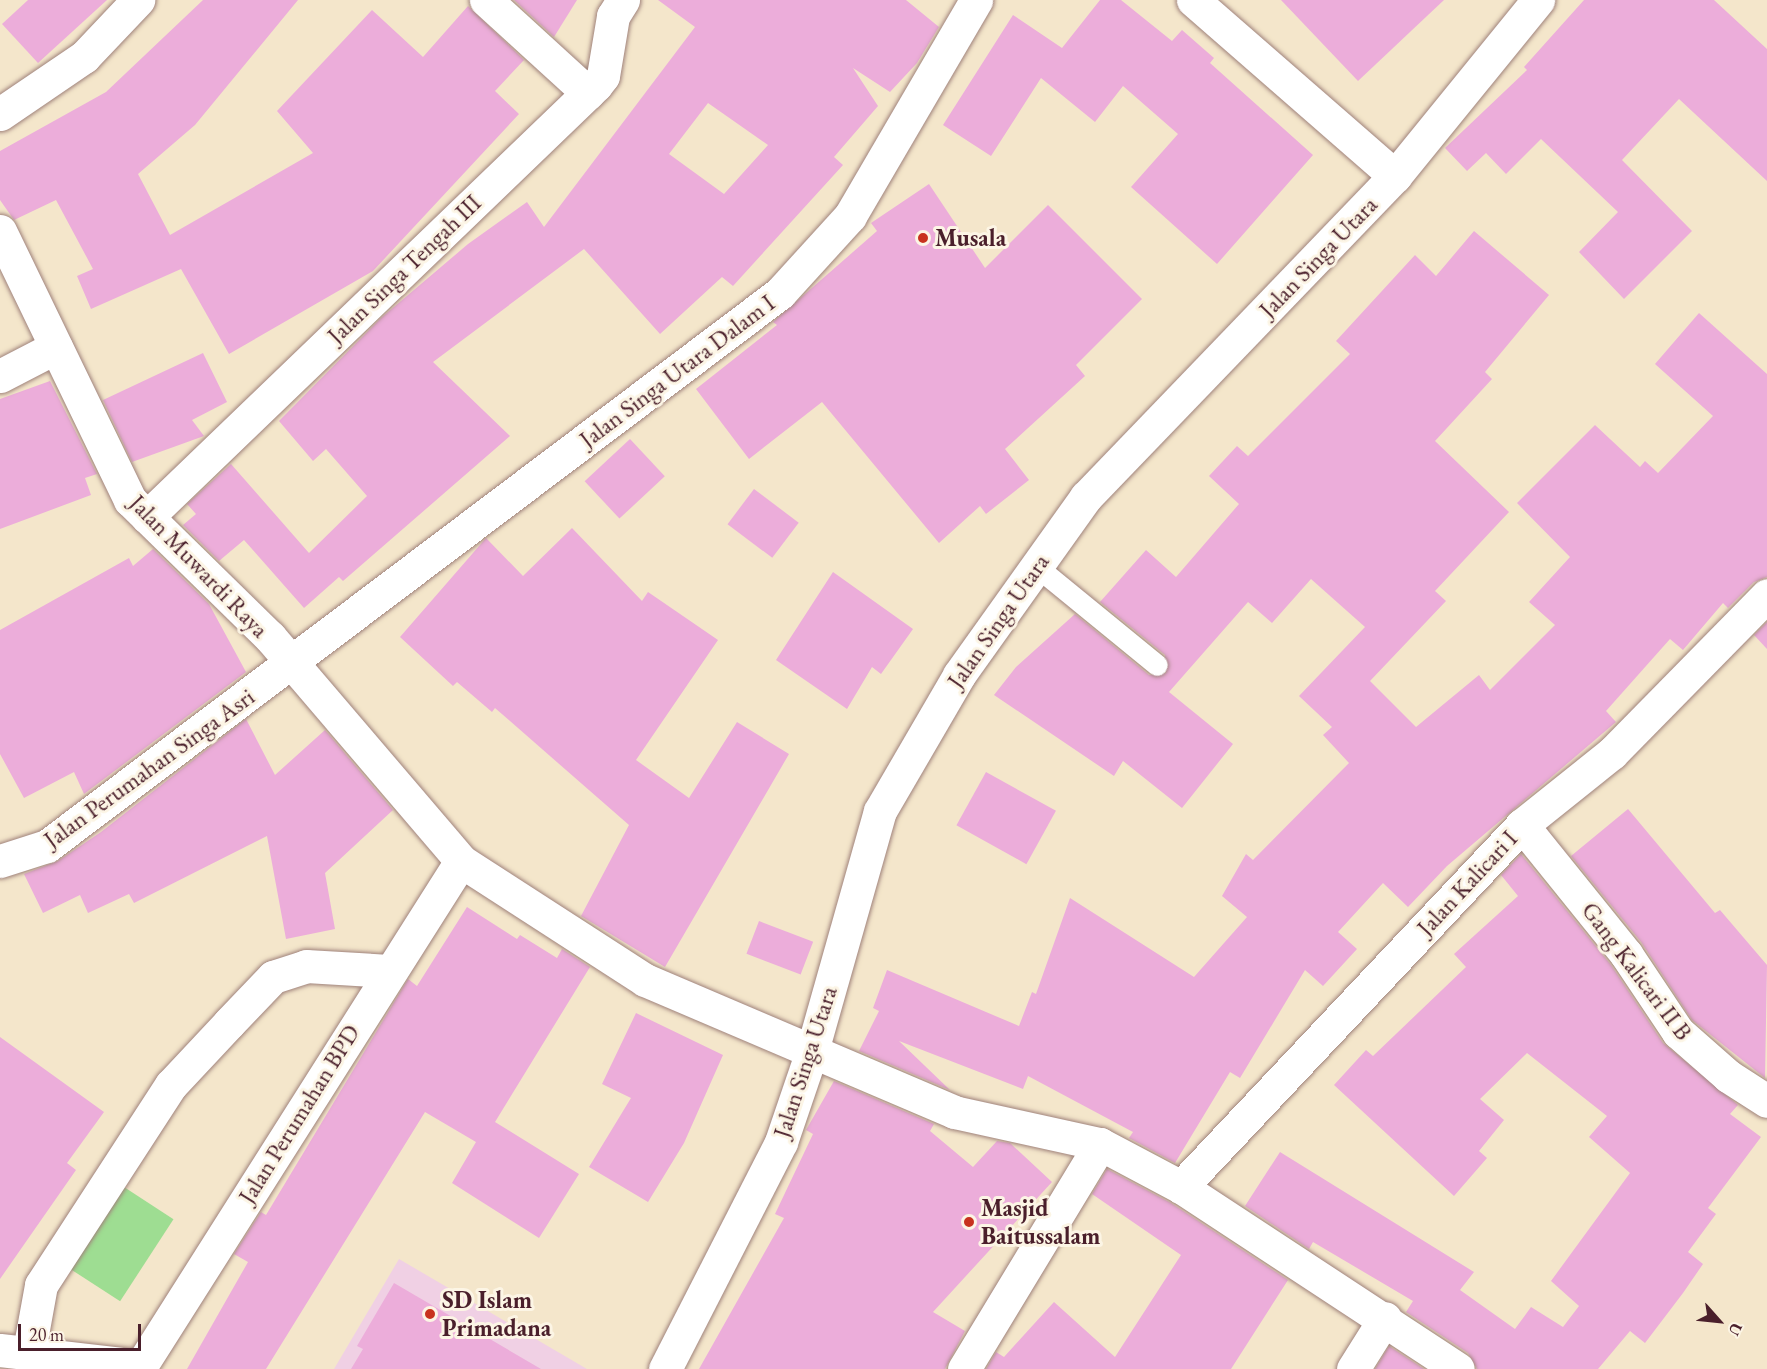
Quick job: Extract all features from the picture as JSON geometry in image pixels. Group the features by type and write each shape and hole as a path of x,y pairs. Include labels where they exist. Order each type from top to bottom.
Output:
{"street":[{"path":"0,114 84,57 138,0"},
{"path":"486,0 588,93"},
{"name":"Jalan Singa Tengah III","path":"147,517 588,93 603,76 613,16 623,0"},
{"name":"Jalan Singa Utara Dalam I","path":"293,665 780,293 850,216 976,0"},
{"path":"1192,0 1395,177"},
{"name":"Jalan Singa Utara","path":"665,1369 781,1142 812,1051 880,811 959,675 1086,497 1395,177 1538,0"},
{"name":"Jalan Muwardi Raya","path":"0,231 130,500 293,665 461,861"},
{"path":"0,376 56,347"},
{"name":"Jalan Kalicari I","path":"1181,1187 1522,825 1612,753 1767,595"},
{"name":"Jalan Perumahan Singa Asri","path":"0,861 47,846 293,665"},
{"name":"Gang Kalicari II B","path":"1522,825 1626,954 1678,1032 1728,1076 1767,1101"},
{"path":"461,861 645,980 954,1112 1100,1144 1181,1187 1385,1318 1458,1369"},
{"name":"Jalan Perumahan BPD","path":"140,1368 389,971 461,861"},
{"path":"140,1368 15,1350 41,1284 171,1085 273,977 306,966 389,971"},
{"path":"964,1369 1100,1144"},
{"path":"1353,1369 1385,1318"}],"lane":[{"path":"1036,566 1157,665"}],"shaded area":[{"name":"SD Islam Primadana","path":"399,1259 587,1369 334,1369"}],"green space":[{"path":"124,1187 173,1219 120,1301 71,1269"}],"building":[{"path":"28,0 107,0 38,63 2,24"},
{"path":"203,0 298,0 195,125 138,174 170,235 313,153 277,111 372,10 423,57 468,6 524,60 495,91 519,114 373,271 229,354 181,269 91,309 77,276 93,269 56,200 14,220 0,200 0,151 106,92"},
{"path":"514,0 577,0 554,37"},
{"path":"658,0 906,0 939,27 917,63 890,92 853,68 878,106 834,157 843,165 733,286 722,277 660,334 584,249 433,362 510,436 343,581 339,577 304,608 244,540 219,561 183,525 196,514 187,504 231,464 309,553 367,496 326,449 313,461 279,421 381,318 468,244 527,202 544,227 695,27","holes":["708,103 768,145 724,194 669,154"]},
{"path":"1100,0 1121,0 1172,41 1182,30 1214,58 1210,63 1313,155 1217,264 1131,187 1178,134 1123,86 1095,122 1041,78 991,156 943,125 1013,15 1062,48"},
{"path":"1281,0 1444,0 1358,81"},
{"path":"1584,0 1714,0 1767,49 1767,181 1679,99 1622,160 1692,231 1624,299 1579,252 1618,212 1541,139 1506,174 1486,153 1467,171 1445,148 1527,70 1524,67"},
{"path":"929,184 985,268 1048,205 1142,299 1076,365 1085,376 1005,449 1029,480 986,514 980,506 939,543 822,402 749,459 696,389 777,325 773,322 877,231 871,223"},
{"path":"1474,231 1549,295 1485,372 1492,379 1435,441 1509,512 1435,591 1446,601 1370,681 1416,727 1479,675 1490,690 1555,625 1529,602 1570,557 1517,503 1595,425 1640,467 1645,461 1658,473 1713,416 1655,364 1699,313 1767,374 1767,577 1754,582 1728,608 1723,603 1683,650 1670,639 1606,711 1616,722 1447,866 1408,907 1383,883 1338,932 1357,949 1323,986 1305,970 1240,1078 1230,1072 1175,1163 1129,1138 1133,1132 1028,1076 1023,1089 899,1041 950,1090 859,1051 879,1011 873,1008 887,970 1019,1026 1032,992 1036,994 1070,898 1194,977 1247,917 1222,896 1246,854 1253,860 1349,763 1323,735 1332,727 1299,696 1365,627 1311,579 1272,623 1248,602 1169,692 1233,744 1182,808 1123,761 1114,776 994,695 1016,667 1075,614 1149,675 1166,673 1165,655 1100,602 1146,550 1176,577 1239,504 1209,476 1237,446 1248,456 1350,354 1336,341 1415,255 1436,276"},
{"path":"203,353 227,402 192,420 204,436 132,462 103,400"},
{"path":"50,381 97,474 85,478 91,495 0,529 0,399"},
{"path":"630,439 665,476 619,519 585,481"},
{"path":"754,489 799,523 772,558 728,524"},
{"path":"572,528 642,601 648,592 718,640 636,760 689,798 737,722 789,754 665,967 581,916 629,825 495,708 492,712 457,682 453,686 400,637 486,538 523,576"},
{"path":"153,549 209,604 246,672 84,794 74,772 24,798 0,754 0,630 129,558 133,566"},
{"path":"833,572 913,629 881,674 872,667 847,709 776,660"},
{"path":"1767,622 1767,649 1754,635"},
{"path":"246,719 275,775 325,730 393,810 325,873 335,929 286,939 267,836 134,903 129,894 88,913 80,895 43,913 24,874 58,861 101,832"},
{"path":"986,772 1056,811 1026,864 956,825"},
{"path":"1628,809 1715,913 1720,910 1767,965 1765,1078 1692,1020 1641,942 1571,856"},
{"path":"1521,854 1611,965 1663,1043 1738,1105 1730,1114 1761,1137 1708,1208 1716,1214 1688,1252 1703,1264 1683,1293 1645,1343 1630,1331 1598,1369 1477,1369 1468,1353 1406,1312 1413,1301 1313,1242 1309,1249 1245,1206 1280,1152 1474,1272 1460,1290 1515,1329 1531,1307 1563,1327 1579,1306 1551,1281 1630,1173 1589,1137 1607,1116 1527,1053 1480,1099 1504,1120 1479,1151 1487,1158 1454,1196 1334,1085 1366,1050 1373,1056 1466,967 1454,954 1518,896 1501,875"},
{"path":"467,907 517,939 520,935 557,958 562,949 590,967 495,1122 579,1174 539,1238 452,1183 476,1142 425,1112 266,1369 187,1369 248,1262 234,1254 261,1212 266,1215 408,979 417,986"},
{"path":"759,921 813,942 801,974 746,954"},
{"path":"636,1013 723,1055 684,1143 648,1202 589,1167 631,1098 602,1084"},
{"path":"0,1037 104,1112 67,1163 76,1170 0,1279"},
{"path":"834,1081 934,1124 930,1131 973,1167 997,1141 1010,1143 1052,1182 933,1312 965,1331 945,1369 699,1369 784,1218 775,1214 813,1134 806,1130"},
{"path":"1107,1169 1171,1203 1288,1280 1231,1369 986,1369 996,1352 1004,1357 1054,1302 1115,1357 1181,1255 1092,1194"},
{"path":"394,1283 541,1369 351,1369 363,1349 357,1346"},
{"path":"1389,1346 1424,1369 1375,1369"}],"place":[{"name":"Musala","path":"923,238"},
{"name":"Masjid Baitussalam","path":"969,1222"},
{"name":"SD Islam Primadana","path":"430,1314"}]}
